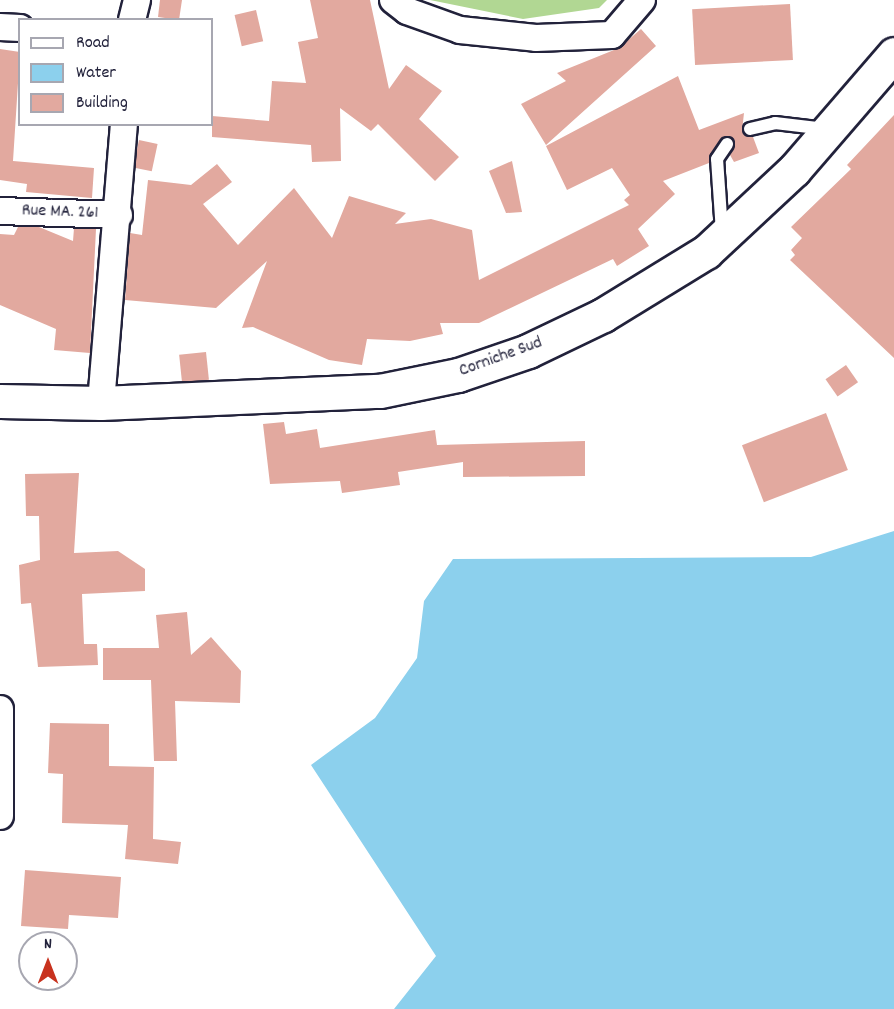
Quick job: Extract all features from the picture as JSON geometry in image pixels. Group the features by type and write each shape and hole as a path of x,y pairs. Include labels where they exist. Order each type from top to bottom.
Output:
{"main road":[{"name":"Corniche Sud","path":"0,401 101,403 380,391 458,375 603,315 723,236 829,129 894,54"}],"street":[{"path":"132,18 137,0"},
{"path":"393,0 407,11 460,30 536,38 612,34 642,0"},
{"path":"0,27 18,28"},
{"path":"101,403 120,215 124,126"},
{"name":"Rue MA. 261","path":"0,211 120,215"},
{"path":"0,709 0,816"}],"lane":[{"path":"750,129 776,123 829,129"},
{"path":"723,236 717,168 727,144"}],"green space":[{"path":"430,0 607,0 599,8 523,19"}],"water":[{"path":"894,531 894,1009 394,1009 436,956 311,765 375,718 417,658 424,601 453,559 811,557"}],"building":[{"path":"160,0 182,0 179,18 158,17"},
{"path":"310,0 370,0 389,89 406,65 442,91 419,119 459,157 435,181 378,124 371,131 340,108 341,161 312,162 311,145 212,137 213,116 269,121 272,81 306,83 298,42 318,38"},
{"path":"790,4 793,60 695,65 692,9"},
{"path":"256,10 263,41 242,46 235,15"},
{"path":"641,29 656,46 546,145 521,104 566,81 557,73 619,48"},
{"path":"0,49 18,52 13,161 94,168 92,198 26,192 27,184 0,180"},
{"path":"678,76 699,130 744,113 742,131 753,137 759,153 734,162 730,155 735,141 723,137 709,163 663,181 675,194 638,229 649,246 617,266 613,259 479,323 440,323 443,334 410,341 367,339 362,365 329,360 253,327 242,328 267,261 216,308 125,300 130,233 142,235 148,180 191,185 217,164 232,182 203,204 238,245 294,188 332,238 349,196 406,213 395,224 431,219 472,230 479,280 629,205 624,200 630,195 612,168 567,190 546,146"},
{"path":"894,115 894,358 790,260 795,255 791,250 802,238 791,227 851,169 847,165"},
{"path":"139,140 158,144 152,171 133,167"},
{"path":"512,161 522,212 506,213 489,171"},
{"path":"18,227 39,227 73,241 74,228 96,229 90,353 54,350 56,329 0,305 0,234 14,235"},
{"path":"206,352 209,380 182,383 179,355"},
{"path":"846,365 858,382 838,397 826,379"},
{"path":"826,413 848,470 764,502 742,445"},
{"path":"284,422 286,434 317,429 320,448 435,430 437,445 585,441 585,476 463,477 463,462 398,472 400,485 342,493 340,481 270,484 263,424"},
{"path":"79,473 74,553 118,551 145,569 145,591 82,594 84,644 97,644 98,665 38,667 31,603 21,604 19,565 40,560 39,516 26,516 25,474"},
{"path":"187,612 191,655 211,637 241,671 240,703 175,701 177,761 154,761 151,680 103,680 103,648 159,648 156,615"},
{"path":"50,723 109,724 109,766 154,767 153,839 181,842 178,864 125,859 128,825 62,823 63,774 48,773"},
{"path":"25,870 121,877 118,918 69,915 68,929 21,926"}]}
